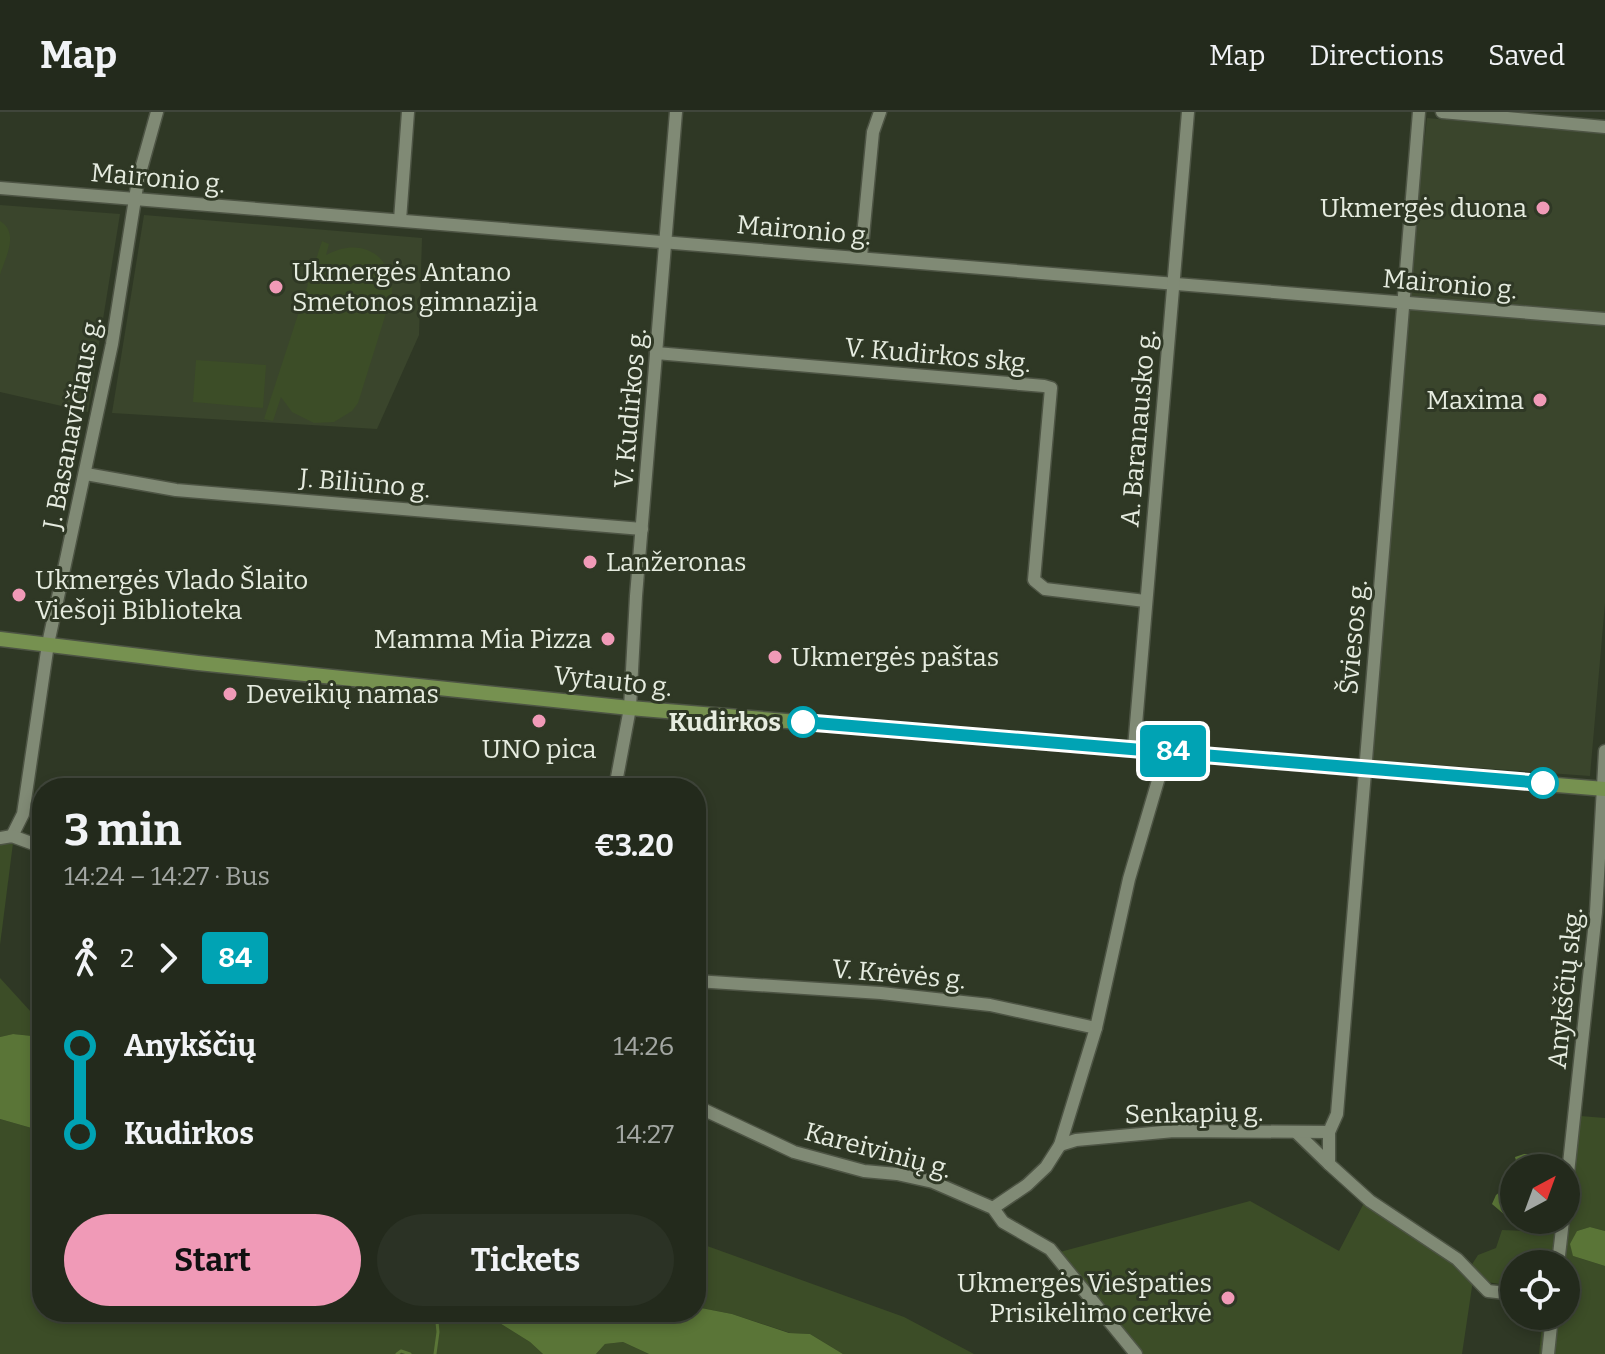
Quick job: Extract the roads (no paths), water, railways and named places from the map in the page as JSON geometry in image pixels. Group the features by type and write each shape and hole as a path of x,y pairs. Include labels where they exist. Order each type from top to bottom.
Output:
{"main road":[{"name":"Vytauto g.","path":"0,639 630,708 1604,788"}],"street":[{"name":"J. Basanavičiaus g.","path":"6,837 23,814 48,644 112,344 135,198 157,112"},
{"path":"400,220 408,112"},
{"name":"V. Kudirkos g.","path":"617,778 630,708 676,112"},
{"path":"861,257 873,132 880,112"},
{"name":"A. Baranausko g.","path":"1134,748 1188,112"},
{"name":"Šviesos g.","path":"1329,1164 1329,1132 1337,1114 1419,112"},
{"path":"1442,112 1605,127"},
{"name":"Maironio g.","path":"0,188 1605,319"},
{"name":"V. Kudirkos skg.","path":"656,353 1051,388 1034,580 1045,589 1145,601"},
{"name":"J. Biliūno g.","path":"86,474 176,490 642,529"},
{"path":"993,1208 1027,1185 1046,1167 1060,1145 1096,1028 1129,879 1167,750"},
{"name":"Anykščių skg.","path":"1570,1154 1596,912 1605,751"},
{"path":"6,837 32,844"},
{"name":"V. Krėvės g.","path":"706,982 881,993 990,1005 1096,1028"},
{"name":"Kareivinių g.","path":"706,1111 794,1152 864,1171 933,1182 993,1208 1003,1222 1050,1249 1136,1354"},
{"name":"Senkapių g.","path":"1060,1145 1076,1140 1174,1131 1329,1132"},
{"path":"1297,1133 1370,1201 1457,1259 1488,1291 1500,1292"},
{"path":"1548,1354 1551,1330"}],"waterway":[{"path":"435,1354 437,1322"},
{"path":"397,1354 401,1351 410,1354"}],"place":[{"name":"Ukmergės duona","path":"1543,208"},
{"name":"Ukmergės Antano Smetonos gimnazija","path":"276,287"},
{"name":"Maxima","path":"1540,400"},
{"name":"Lanžeronas","path":"590,562"},
{"name":"Ukmergės Vlado Šlaito Viešoji Biblioteka","path":"19,595"},
{"name":"Mamma Mia Pizza","path":"608,639"},
{"name":"Ukmergės paštas","path":"775,657"},
{"name":"Deveikių namas","path":"230,694"},
{"name":"UNO pica","path":"539,721"},
{"name":"Kudirkos","path":"803,722"},
{"name":"Ukmergės Viešpaties Prisikėlimo cerkvė","path":"1228,1298"}]}
